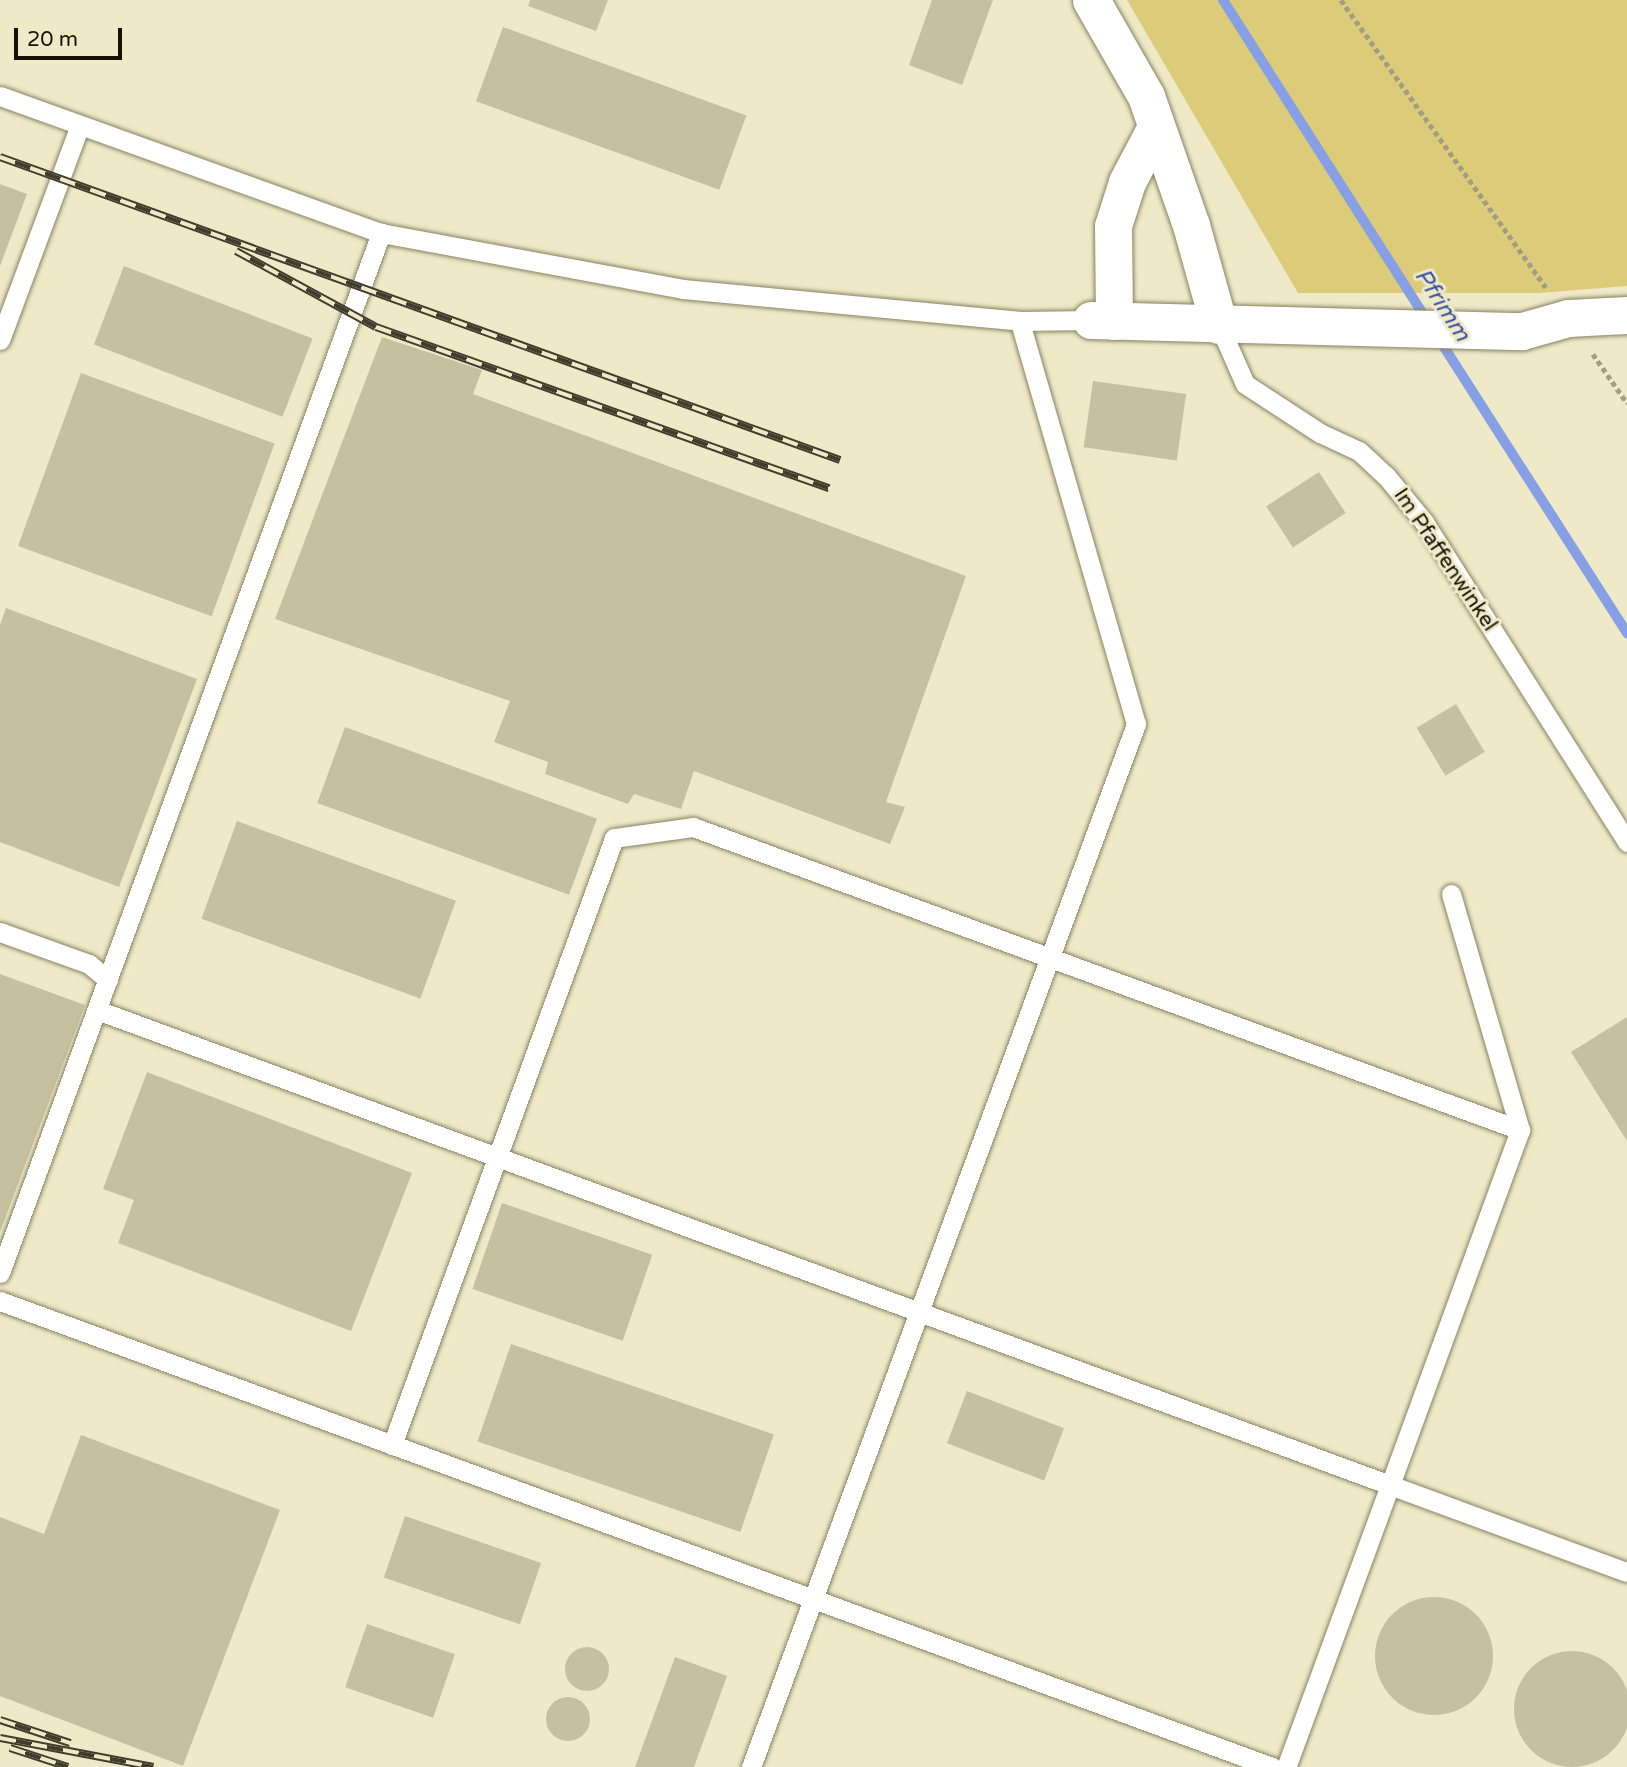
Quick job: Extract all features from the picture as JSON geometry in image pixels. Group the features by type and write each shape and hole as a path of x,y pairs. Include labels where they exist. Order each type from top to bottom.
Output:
{"street":[{"name":"Im Pfaffenwinkel","path":"1091,0 1126,56 1156,127 1191,225 1219,325"},
{"path":"1156,127 1127,182 1113,226 1102,321 1522,331 1568,318 1627,315"}],"lane":[{"path":"0,96 381,233 683,289 1020,321 1102,321"},
{"path":"0,340 80,125"},
{"path":"0,1273 381,233"},
{"path":"751,1767 1136,724 1020,321"},
{"name":"Im Pfaffenwinkel","path":"1219,325 1245,384 1320,433 1359,451 1387,476 1416,513 1627,842"},
{"path":"392,1444 614,838 693,827 1520,1130"},
{"path":"1286,1767 1520,1130 1451,894"},
{"path":"0,932 89,964 108,980"},
{"path":"97,1010 1627,1572"},
{"path":"0,1301 1272,1767"}],"path":[{"path":"1341,0 1627,402"}],"shaded area":[{"path":"1127,0 1627,0 1627,286 1539,293 1298,293"}],"building":[{"path":"530,0 608,0 596,31 528,6"},
{"path":"932,0 993,0 962,85 909,65"},
{"path":"503,27 746,116 719,190 476,101"},
{"path":"0,184 27,194 0,266"},
{"path":"124,266 313,338 282,417 94,344"},
{"path":"382,337 482,370 473,394 966,576 886,802 905,807 890,844 694,771 681,809 634,794 628,804 545,774 548,762 494,742 510,701 275,619"},
{"path":"81,373 275,443 212,616 18,546"},
{"path":"1093,381 1186,394 1177,460 1084,447"},
{"path":"1319,472 1346,513 1293,547 1266,506"},
{"path":"6,608 197,679 119,887 0,842 0,625"},
{"path":"1456,704 1485,752 1445,776 1417,728"},
{"path":"345,727 597,819 569,895 317,803"},
{"path":"237,821 456,901 420,998 201,919"},
{"path":"0,974 85,1005 0,1232"},
{"path":"1627,1017 1627,1141 1571,1052"},
{"path":"147,1072 412,1173 351,1331 118,1243 134,1200 103,1189"},
{"path":"502,1203 652,1255 623,1341 472,1289"},
{"path":"511,1344 774,1435 740,1532 477,1441"},
{"path":"967,1391 1064,1428 1044,1481 947,1443"},
{"path":"81,1435 280,1510 183,1766 0,1696 0,1517 44,1534"},
{"path":"405,1516 541,1563 520,1624 384,1577"},
{"path":"1434,1597 1456,1602 1476,1614 1488,1634 1493,1656 1488,1678 1476,1698 1456,1710 1434,1715 1412,1710 1392,1698 1380,1678 1375,1656 1380,1634 1392,1614 1412,1602"},
{"path":"367,1624 455,1654 433,1718 345,1687"},
{"path":"587,1647 602,1654 609,1669 602,1684 587,1691 572,1684 565,1669 572,1654"},
{"path":"1572,1651 1594,1655 1613,1668 1626,1687 1630,1709 1626,1731 1613,1750 1594,1763 1572,1767 1550,1763 1531,1750 1518,1731 1514,1709 1518,1687 1531,1668 1550,1655"},
{"path":"675,1657 727,1676 694,1767 635,1767"},
{"path":"568,1697 583,1704 590,1719 583,1734 568,1741 553,1734 546,1719 553,1704"}],"waterway":[{"name":"Pfrimm","path":"1223,0 1428,322"},
{"name":"Pfrimm","path":"1437,336 1627,633"}],"railway":[{"path":"0,157 840,460"},
{"path":"236,251 376,327 829,488"},
{"path":"0,1720 70,1743"},
{"path":"0,1738 153,1767"},
{"path":"10,1748 68,1767"}]}
